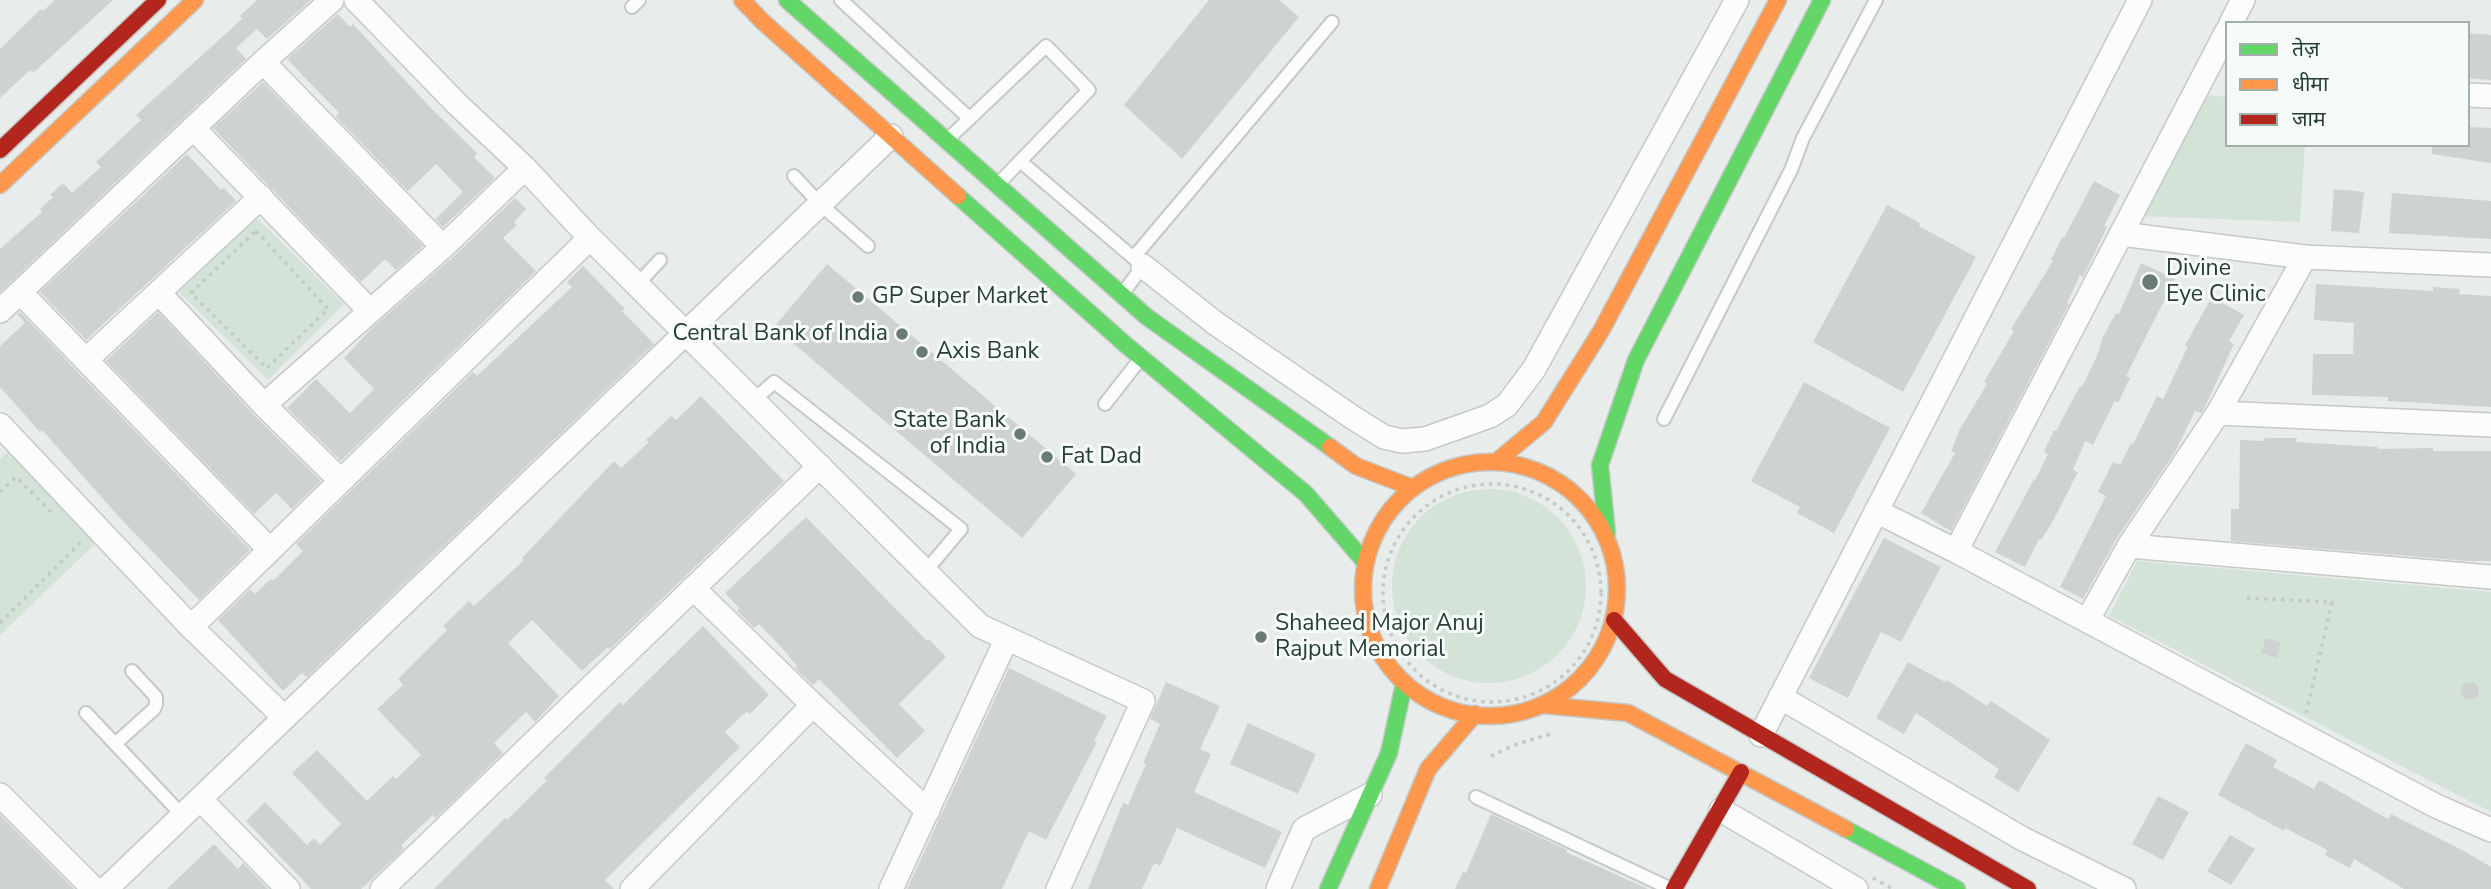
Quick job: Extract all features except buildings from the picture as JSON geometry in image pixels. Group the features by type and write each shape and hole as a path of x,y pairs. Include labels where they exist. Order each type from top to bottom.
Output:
{"street":[{"path":"0,150 158,0"},
{"path":"0,185 195,0"},
{"path":"0,311 332,0"},
{"path":"356,0 457,104 525,167 590,238 980,626 1143,701 1058,889"},
{"path":"742,0 762,21 1141,358 1306,494 1365,562"},
{"path":"787,0 1147,317 1356,466 1413,488"},
{"path":"1139,261 1215,323 1384,437 1402,441 1425,439 1490,416 1507,405 1534,369 1737,0"},
{"path":"1496,462 1544,422 1601,331 1778,0"},
{"path":"1608,539 1583,502 1543,473 1496,462 1456,467 1435,475 1413,488 1382,522 1365,562 1362,595 1367,625 1377,650 1404,684 1450,711 1498,717 1544,705 1579,681 1598,657 1614,620 1618,587 1615,561 1608,539 1600,465 1636,360 1822,0"},
{"path":"1760,735 2140,0"},
{"path":"2232,21 2243,0"},
{"path":"1956,551 2225,35"},
{"path":"263,62 443,247"},
{"path":"2203,78 2225,79"},
{"path":"2470,94 2491,96"},
{"path":"193,128 370,311"},
{"path":"106,889 891,136"},
{"path":"264,405 443,247 525,167"},
{"path":"88,359 261,197"},
{"path":"2121,234 2305,257 2491,265"},
{"path":"191,627 590,238"},
{"path":"2087,621 2129,546 2218,413 2305,257"},
{"path":"20,292 88,359 269,549"},
{"path":"159,293 264,405 340,480"},
{"path":"2218,413 2491,425"},
{"path":"4,439 284,718"},
{"path":"382,889 820,466"},
{"path":"1876,511 2436,806 2491,830"},
{"path":"2129,546 2491,577"},
{"path":"694,588 813,705 928,811"},
{"path":"1614,620 1665,679 2028,889"},
{"path":"891,889 1006,640"},
{"path":"1328,889 1389,753 1404,684"},
{"path":"1780,697 2023,839 2124,889"},
{"path":"632,889 813,705"},
{"path":"1544,705 1628,713 1957,889"},
{"path":"1379,889 1428,769 1475,714"},
{"path":"1672,889 1741,772"},
{"path":"0,795 93,889"},
{"path":"1278,889 1304,829 1370,795"},
{"path":"200,799 288,889"},
{"path":"1721,810 1856,889"}],"lane":[{"path":"841,0 969,118"},
{"path":"1664,419 1791,170 1803,138 1876,0"},
{"path":"1122,295 1139,261 1332,22"},
{"path":"946,141 1046,46 1089,90 996,185"},
{"path":"1020,161 1139,261"},
{"path":"794,176 820,204 868,246"},
{"path":"637,285 660,260"},
{"path":"1105,404 1141,358"},
{"path":"754,400 774,382 961,529 925,572"},
{"path":"115,744 154,709 156,704 156,697 132,671"},
{"path":"86,713 183,815"},
{"path":"1476,797 1672,889"}],"path":[{"path":"256,231 328,309 267,368 191,293 256,231"},
{"path":"0,492 16,477 53,514"},
{"path":"1478,484 1514,486 1548,499 1575,522 1594,552 1601,587 1597,623 1582,655 1557,681 1524,697 1500,701 1488,702 1452,695 1421,677 1397,650 1384,616 1383,580 1393,545 1414,515 1444,495 1478,484"},
{"path":"0,623 81,542 72,533"},
{"path":"2248,598 2332,602 2306,715 2294,709"},
{"path":"1492,756 1517,744 1564,730"}],"green space":[{"path":"2204,95 2225,97 2225,147 2305,147 2300,222 2141,216"},
{"path":"255,216 344,304 268,380 179,292"},
{"path":"11,448 99,540 0,635 0,459"},
{"path":"1489,489 1526,496 1558,517 1579,549 1586,586 1579,623 1558,655 1526,676 1489,683 1452,676 1420,655 1399,623 1392,586 1399,549 1420,517 1452,496"},
{"path":"2137,561 2491,592 2491,812 2109,616"}],"traffic: fast":[{"path":"787,0 1147,317 1330,447"},
{"path":"1607,533 1600,465 1636,360 1822,0"},
{"path":"958,196 1126,345 1306,494 1365,562"},
{"path":"1328,889 1389,753 1404,684"},
{"path":"1846,829 1957,889"}],"traffic: slow":[{"path":"0,185 195,0"},
{"path":"742,0 762,21 958,196"},
{"path":"1496,462 1544,422 1601,331 1778,0"},
{"path":"1330,447 1356,466 1413,488"},
{"path":"1490,462 1515,465 1538,472 1550,477 1580,499 1602,529 1607,541 1614,564 1617,589 1614,614 1607,637 1602,649 1580,679 1550,701 1538,706 1515,713 1490,716 1465,713 1442,706 1430,701 1400,679 1378,649 1373,637 1366,614 1363,589 1366,564 1373,541 1378,529 1400,499 1430,477 1442,472 1465,465 1490,462"},
{"path":"1543,705 1628,713 1846,829"},
{"path":"1378,889 1428,769 1475,714"}],"traffic: jam":[{"path":"0,150 158,0"},
{"path":"1614,620 1665,679 2028,889"},
{"path":"1674,889 1741,772"}],"place":[{"name":"Divine Eye Clinic","path":"2150,282"},
{"name":"GP Super Market","path":"858,297"},
{"name":"Central Bank of India","path":"902,334"},
{"name":"Axis Bank","path":"922,352"},
{"name":"State Bank of India","path":"1020,434"},
{"name":"Fat Dad","path":"1047,457"},
{"name":"Shaheed Major Anuj Rajput Memorial","path":"1261,637"}]}
